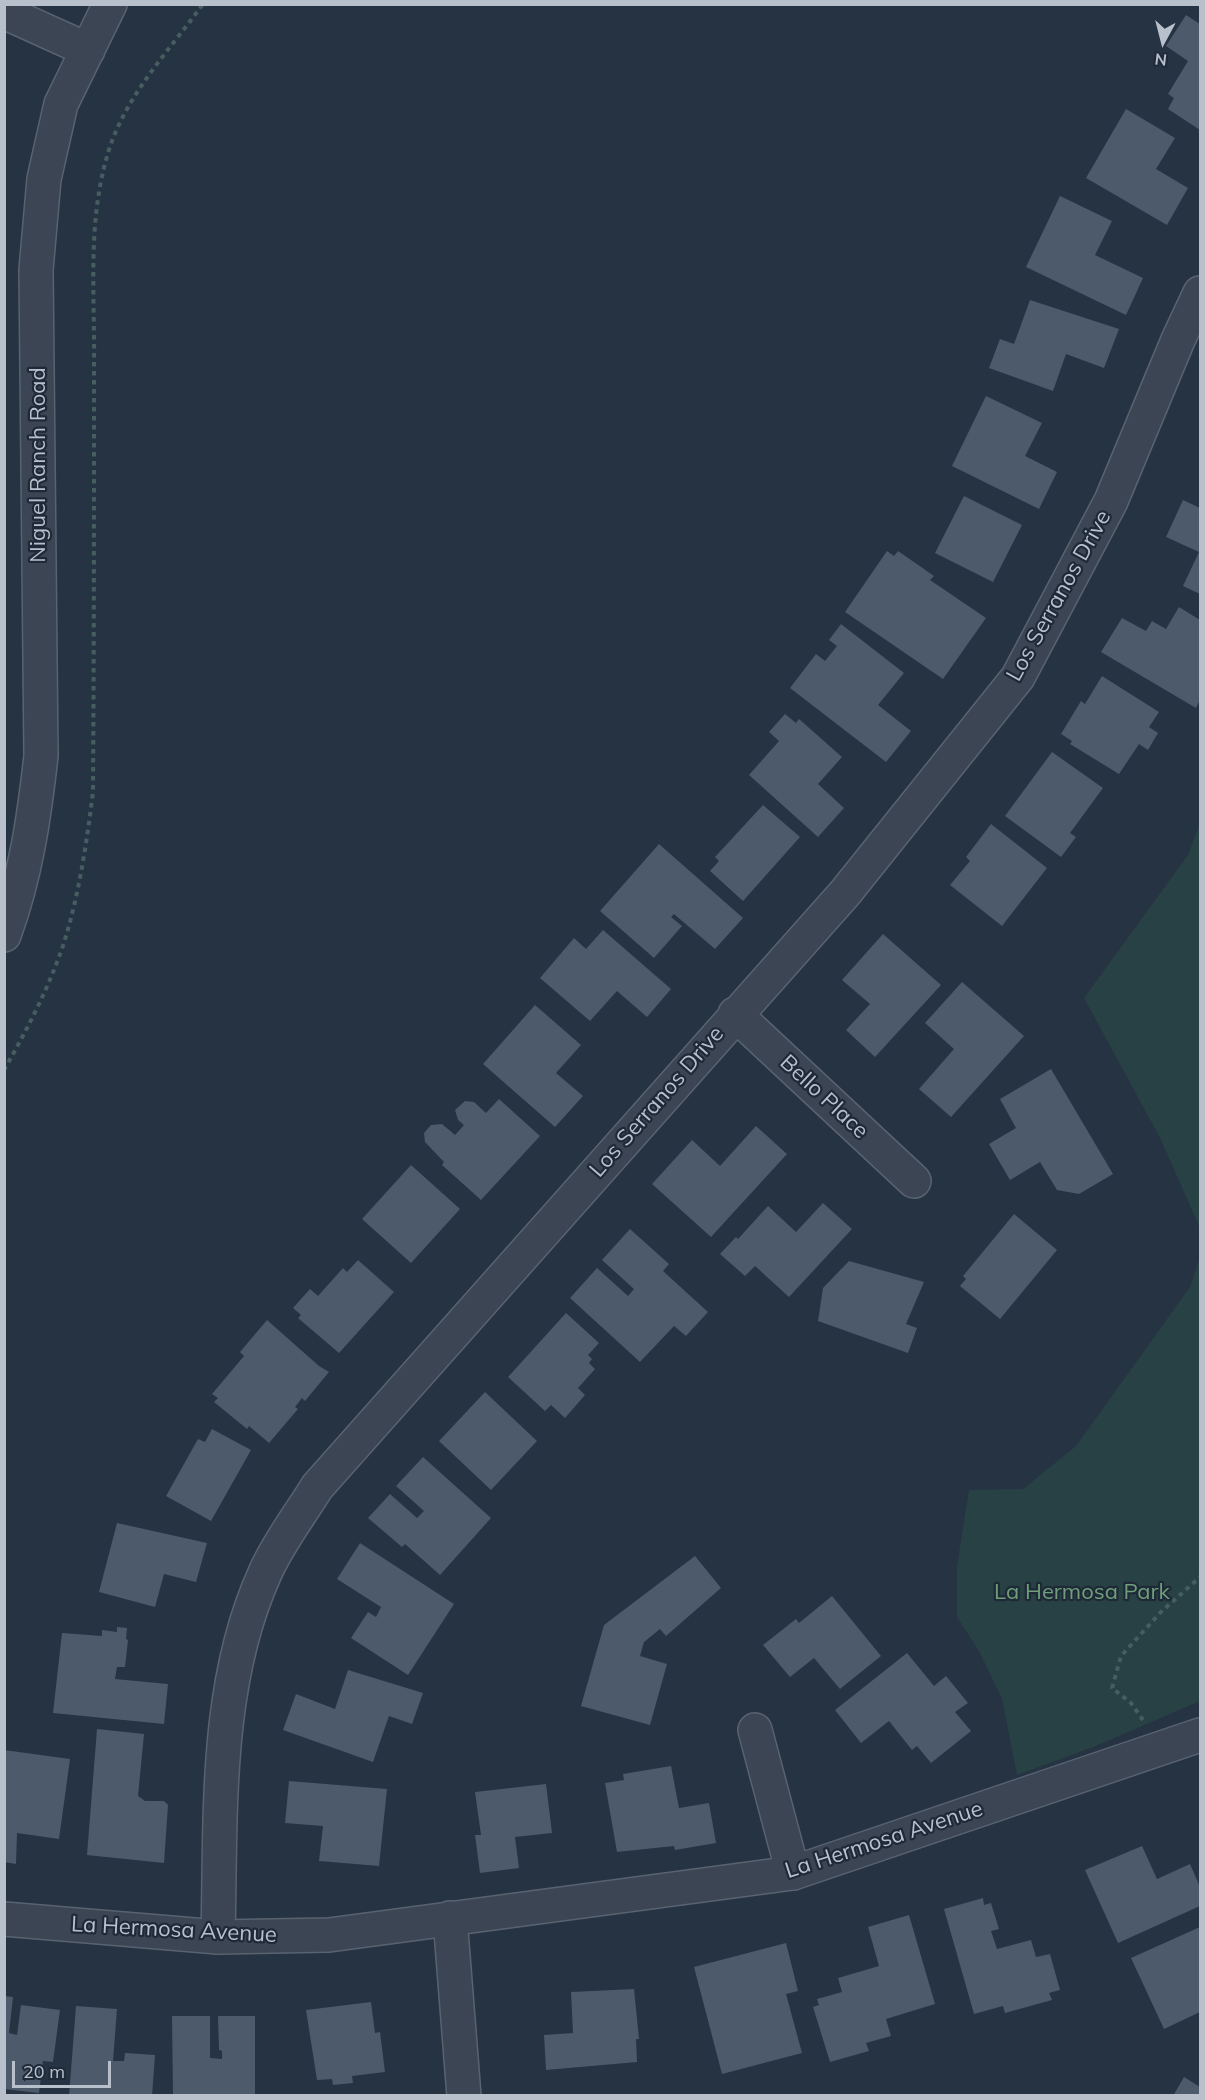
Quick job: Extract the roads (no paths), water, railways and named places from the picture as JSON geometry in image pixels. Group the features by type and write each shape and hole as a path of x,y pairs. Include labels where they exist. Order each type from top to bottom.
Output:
{"street":[{"name":"Niguel Ranch Road","path":"4,935 14,909 33,833 41,756 36,270 44,179 62,104 110,4"},
{"path":"4,12 88,50"},
{"name":"Los Serranos Drive","path":"218,1937 223,1753 238,1648 265,1572 317,1486 845,893 1018,676 1111,501 1200,292"},
{"name":"Bello Place","path":"735,1014 914,1181"},
{"path":"755,1730 793,1873"},
{"name":"La Hermosa Avenue","path":"4,1919 218,1937 329,1935 793,1873 1200,1735"},
{"path":"450,1918 464,2096"}],"park label":[{"name":"La Hermosa Park","path":"1082,1592"}]}
